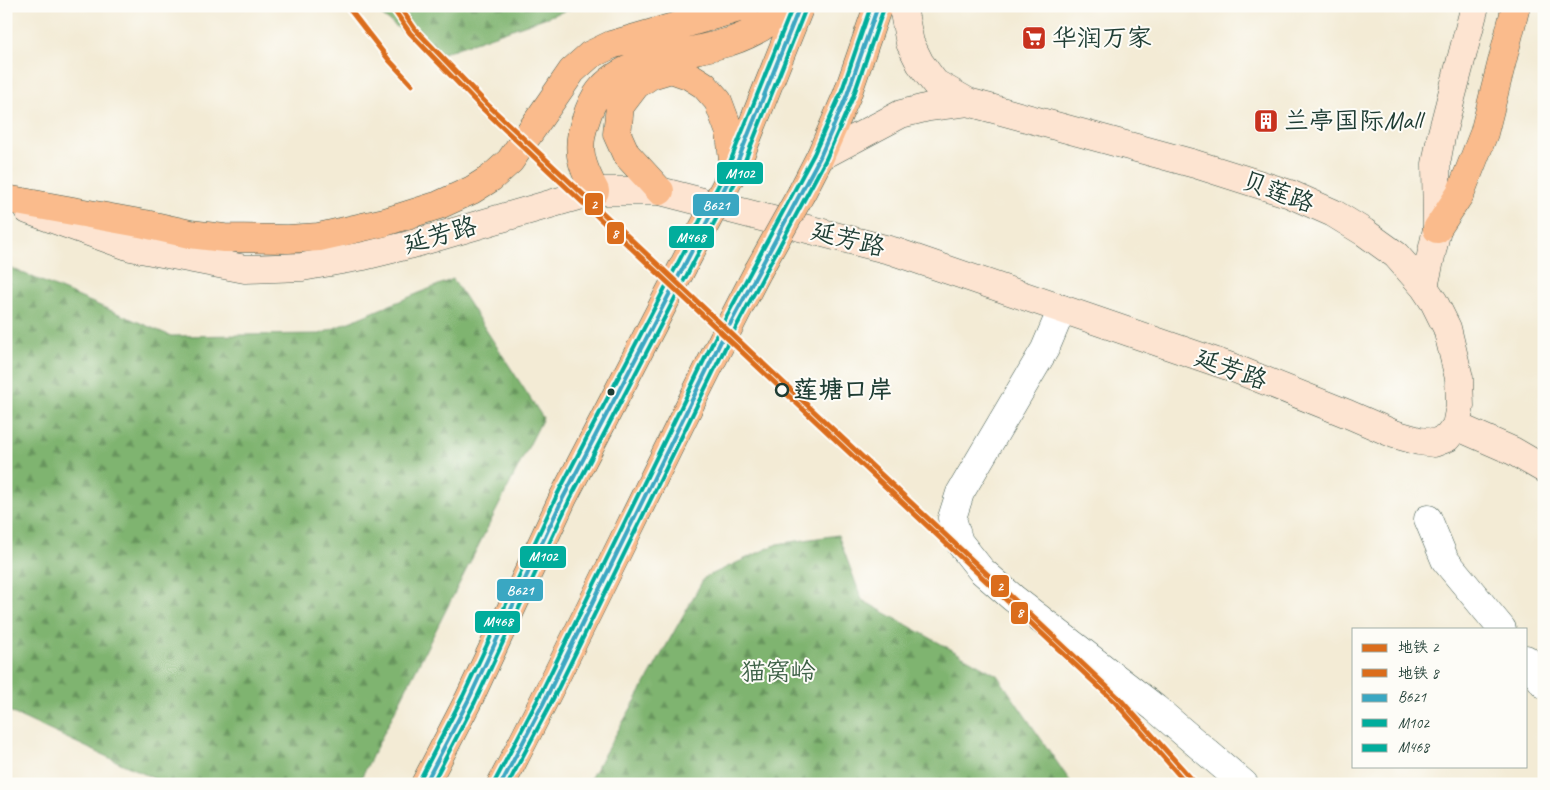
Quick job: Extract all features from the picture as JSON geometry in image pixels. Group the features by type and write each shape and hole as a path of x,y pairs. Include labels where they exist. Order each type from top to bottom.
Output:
{"highway":[{"path":"6,200 145,224 190,234 224,238 288,239 320,237 376,224 439,205 472,190 491,178 510,161 572,71 590,55 632,38 746,6"},
{"path":"595,191 583,169 580,151 582,129 590,106 600,90 614,78 636,66 730,42 762,27 781,13 786,6"},
{"path":"425,784 469,699 562,498 734,170 800,6"},
{"path":"501,784 543,704 721,341 820,157 847,95 878,6"},
{"path":"1437,229 1460,194 1484,133 1516,8"},
{"path":"660,191 626,154 617,134 620,106 636,85 651,75 671,69 688,75 704,85 718,101 730,133 734,170"}],"main road":[{"name":"贝莲路","path":"901,6 910,43 920,63 935,83 968,102 1194,164 1290,194 1333,213 1396,255 1424,287 1447,328 1459,378 1460,406 1456,426"},
{"path":"1424,287 1437,229 1436,164 1439,146 1475,6"},
{"name":"贝莲路","path":"820,157 901,114 929,107 968,102"},
{"name":"延芳路","path":"6,200 130,247 246,269 302,267 364,256 595,191 660,191 893,251 1231,368 1394,434 1419,441 1434,442 1447,438 1456,426"},
{"path":"1456,426 1514,450 1544,469"}],"street":[{"path":"1062,308 1045,350 960,493 952,518 959,542 981,570 1013,598 1155,708 1244,784"},
{"path":"1428,519 1445,560 1501,628"},
{"path":"1528,663 1544,684"}],"green space":[{"path":"370,6 579,6 434,56"},
{"path":"6,266 171,336 320,334 453,279 543,418 358,784 166,784 6,710"},
{"name":"猫窝岭","path":"838,535 862,600 997,675 1072,784 587,784 704,578 777,544"}],"metro line":[{"name":"2","path":"347,6 389,60 412,85"},
{"name":"2","path":"399,6 415,29 487,104 1119,698 1196,784"},
{"name":"8","path":"394,10 410,33 483,109 1115,702 1187,784"}],"transit line":[{"name":"M468","path":"419,781 463,696 557,495 728,167 793,6"},
{"name":"B621","path":"425,784 469,699 563,498 734,170 800,6"},
{"name":"M468","path":"495,781 537,701 715,338 814,154 841,93 871,6"},
{"name":"B621","path":"501,784 543,704 721,341 820,157 847,95 878,6"},
{"name":"M102","path":"432,784 475,702 569,501 740,173 806,8"},
{"name":"M102","path":"508,784 549,707 727,344 826,159 853,97 884,8"}],"place":[{"name":"华润万家","path":"1034,38"},
{"name":"兰亭国际Mall","path":"1266,121"},
{"name":"莲塘口岸","path":"782,390"}]}
